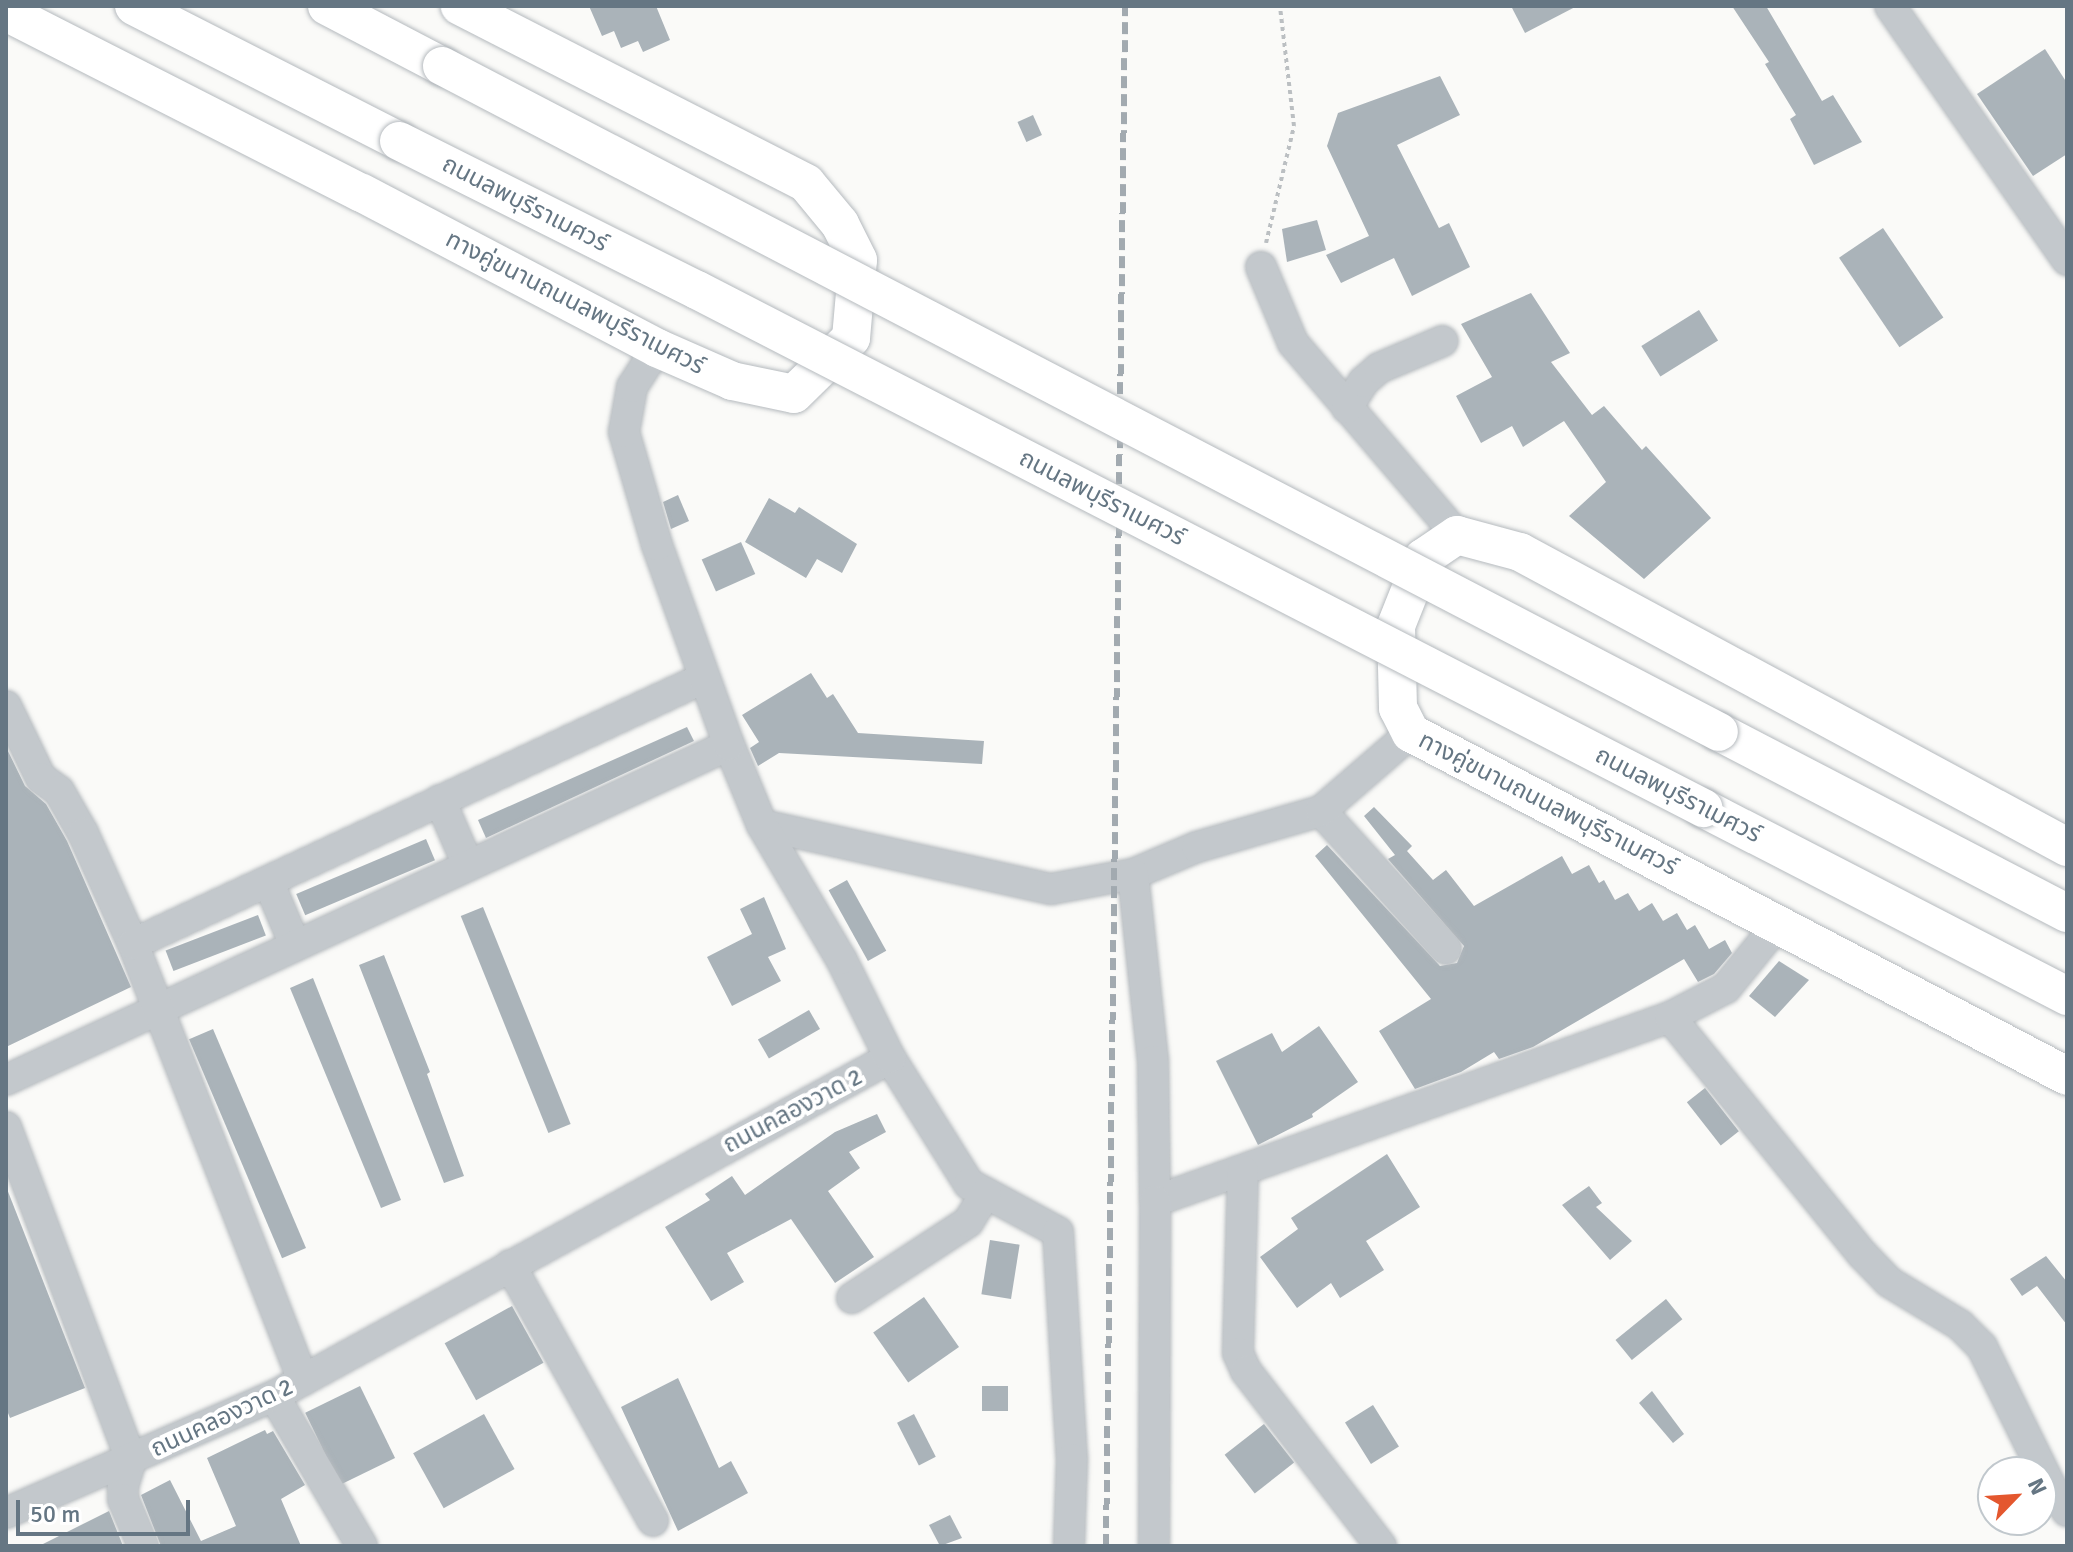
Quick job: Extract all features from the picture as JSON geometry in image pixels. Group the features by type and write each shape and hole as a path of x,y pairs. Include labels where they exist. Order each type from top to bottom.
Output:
{"main road":[{"name":"ถนนลพบุรีราเมศวร์","path":"134,6 697,290 2067,996"},
{"path":"327,6 2067,913"},
{"name":"ทางคู่ขนานถนนลพบุรีราเมศวร์","path":"6,12 362,193 657,348 732,381 794,394 851,338 858,260 840,224 806,183 460,6"},
{"path":"1457,535 1520,552 2067,847"},
{"name":"ทางคู่ขนานถนนลพบุรีราเมศวร์","path":"1457,535 1423,558 1396,626 1398,708 1411,733 2067,1076"}],"street":[{"path":"1890,6 2067,260"},
{"path":"1261,267 1293,343 1457,535"},
{"path":"1347,408 1363,382 1379,368 1443,341"},
{"name":"ถนนคลองวาด 2","path":"6,1513 274,1396 890,1058 841,959 762,825 729,745 657,545 624,432 632,387 657,348"},
{"path":"133,944 704,678"},
{"path":"6,706 41,778 59,791 83,833 133,944 303,1380"},
{"path":"762,825 1051,889 1133,874 1197,847 1321,811 1411,733"},
{"path":"6,1080 729,745"},
{"path":"440,800 468,865"},
{"path":"1321,811 1446,949"},
{"path":"1133,874 1153,1061 1154,1546"},
{"path":"268,881 295,945"},
{"path":"1155,1201 1670,1017 1726,988 1778,924"},
{"path":"1670,1017 1863,1255 1889,1282 1960,1325 1982,1347 2051,1487 2067,1511"},
{"path":"890,1058 969,1184 1058,1232 1072,1459 1069,1546"},
{"path":"6,1127 131,1460 123,1487 123,1499 143,1546"},
{"path":"1243,1171 1238,1353 1246,1371 1381,1546"},
{"path":"852,1298 968,1222 986,1193"},
{"path":"510,1265 653,1521"},
{"path":"274,1396 362,1546"}],"path":[{"path":"1261,267 1294,126 1280,6"}],"building":[{"path":"589,6 656,6 670,40 643,52 638,41 621,48 614,31 602,36"},
{"path":"1511,6 1577,6 1525,33"},
{"path":"1732,6 1766,6 1822,101 1833,95 1862,142 1814,165 1790,119 1796,115 1765,64 1769,62"},
{"path":"2045,49 2067,83 2067,154 2033,176 1977,94"},
{"path":"1440,76 1460,115 1397,145 1439,228 1449,223 1470,267 1412,296 1394,258 1341,283 1326,255 1369,236 1327,146 1338,113"},
{"path":"1033,115 1042,135 1026,142 1017,122"},
{"path":"1317,220 1326,250 1287,262 1282,229"},
{"path":"1883,228 1943,318 1899,347 1839,258"},
{"path":"1531,293 1570,353 1551,362 1592,415 1604,406 1642,450 1646,446 1711,518 1644,579 1569,516 1606,482 1564,421 1523,447 1512,426 1481,443 1456,396 1492,377 1461,324"},
{"path":"1699,310 1718,341 1660,377 1641,346"},
{"path":"678,495 689,521 671,529 663,502"},
{"path":"769,498 795,513 799,507 857,544 842,573 817,559 806,578 745,542"},
{"path":"741,542 755,574 716,591 702,559"},
{"path":"811,673 827,698 833,694 858,733 984,741 982,764 779,753 758,766 750,748 759,742 742,715"},
{"path":"687,727 694,741 486,838 478,820"},
{"path":"6,747 25,786 46,804 67,841 131,987 6,1047"},
{"path":"1374,807 1412,846 1407,851 1433,880 1446,870 1474,906 1562,856 1572,874 1589,865 1599,883 1604,880 1615,900 1628,893 1639,911 1652,903 1663,921 1677,913 1687,930 1695,925 1709,949 1725,940 1732,953 1714,974 1698,982 1684,959 1533,1047 1499,1059 1494,1052 1461,1072 1415,1089 1379,1031 1431,999 1315,856 1327,845 1440,966 1457,963 1464,946 1388,859 1395,855 1364,816"},
{"path":"426,839 435,860 305,915 296,894"},
{"path":"847,880 886,951 868,961 829,890"},
{"path":"764,897 786,949 768,957 781,981 732,1006 707,957 752,934 740,909"},
{"path":"483,907 571,1124 548,1133 461,916"},
{"path":"258,915 266,936 173,971 166,950"},
{"path":"384,955 430,1072 427,1074 464,1176 444,1183 359,965"},
{"path":"1779,961 1809,980 1775,1017 1749,996"},
{"path":"313,978 401,1200 381,1208 290,988"},
{"path":"809,1010 820,1029 769,1059 758,1040"},
{"path":"1319,1026 1358,1082 1312,1114 1313,1117 1258,1145 1216,1061 1272,1033 1282,1052"},
{"path":"213,1029 306,1248 282,1258 189,1039"},
{"path":"1705,1088 1739,1131 1721,1146 1687,1102"},
{"path":"877,1114 886,1132 849,1152 860,1168 828,1191 874,1257 835,1283 791,1219 727,1253 744,1282 711,1301 665,1227 710,1200 705,1194 732,1176 745,1195 835,1132"},
{"path":"1387,1154 1420,1207 1366,1241 1384,1270 1340,1298 1331,1283 1297,1308 1260,1257 1298,1229 1291,1218"},
{"path":"1589,1186 1602,1203 1596,1207 1632,1241 1610,1260 1562,1205"},
{"path":"7,1189 85,1388 10,1418 6,1408"},
{"path":"990,1240 1020,1245 1011,1299 981,1294"},
{"path":"2046,1256 2067,1282 2067,1325 2037,1286 2022,1296 2010,1279"},
{"path":"924,1297 959,1347 908,1383 873,1333"},
{"path":"1666,1299 1682,1319 1632,1360 1615,1340"},
{"path":"512,1306 544,1363 476,1400 445,1343"},
{"path":"678,1378 719,1468 731,1461 748,1493 678,1531 621,1407"},
{"path":"360,1386 395,1458 340,1485 305,1413"},
{"path":"982,1386 1008,1386 1008,1411 982,1411"},
{"path":"1652,1391 1684,1434 1673,1443 1639,1403"},
{"path":"1373,1405 1399,1447 1371,1464 1345,1422"},
{"path":"484,1414 515,1469 444,1508 413,1453"},
{"path":"914,1414 936,1457 919,1465 897,1423"},
{"path":"1264,1424 1294,1463 1255,1493 1225,1455"},
{"path":"265,1430 267,1434 273,1431 305,1485 281,1499 301,1546 161,1546 141,1495 170,1480 201,1541 236,1526 207,1458"},
{"path":"109,1511 123,1546 39,1546"},
{"path":"950,1515 962,1538 940,1546 929,1525"}],"railway":[{"path":"1106,1546 1125,6"}]}
